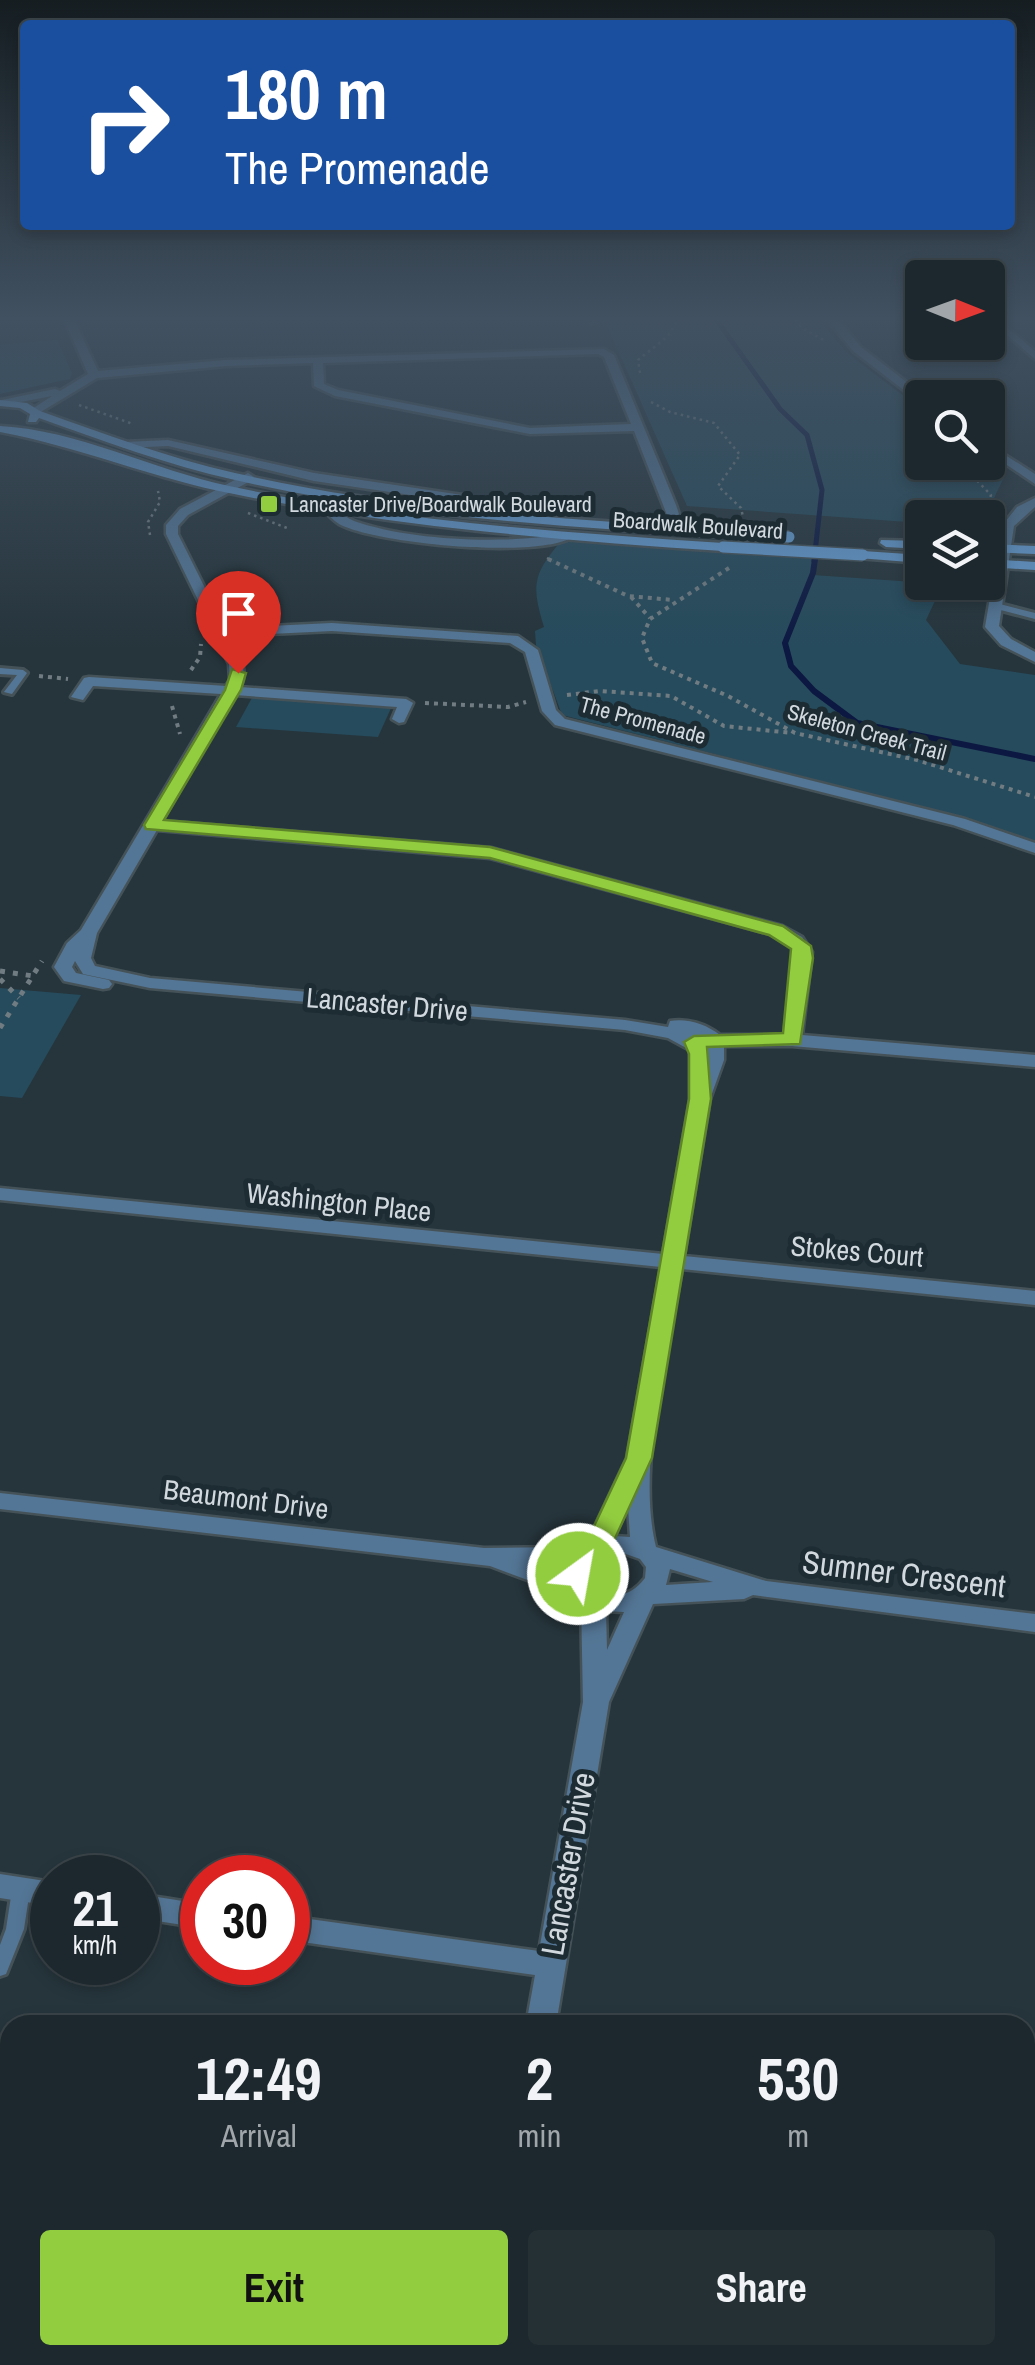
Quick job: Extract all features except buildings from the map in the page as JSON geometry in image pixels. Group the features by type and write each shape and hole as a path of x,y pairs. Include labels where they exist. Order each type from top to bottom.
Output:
{"main road":[{"path":"3,429 46,436 125,463 228,489 328,508"},
{"name":"Boardwalk Boulevard","path":"82,429 124,445 248,477 494,516 672,530 724,540"},
{"name":"Boardwalk Boulevard","path":"567,537 864,548 905,546"},
{"name":"Boardwalk Boulevard","path":"864,548 905,556"},
{"path":"1005,554 1035,550"},
{"path":"1005,559 1035,566"}],"street":[{"path":"522,429 573,429"},
{"path":"637,429 674,516 672,530"},
{"path":"124,445 168,443 303,475 469,500 494,516"},
{"path":"1005,459 1035,480"},
{"path":"233,690 238,673 172,529 178,516 248,477"},
{"path":"1005,534 1016,512 1035,502"},
{"path":"328,508 356,526 493,544 533,544 567,537"},
{"path":"998,600 992,627 1006,642 1035,658"},
{"path":"996,612 1035,645"},
{"name":"The Promenade","path":"222,632 346,627 513,639 531,650 552,716 570,726 959,822 1035,848"},
{"path":"78,697 89,680 406,703 399,719"},
{"name":"Lancaster Drive","path":"233,690 88,933 66,959 63,967 70,977 119,985 150,984 624,1025 687,1027 702,1030 714,1040"},
{"path":"153,825 490,853 776,930 796,941 803,952 792,1040"},
{"name":"Lancaster Drive","path":"624,1025 676,1034 694,1042"},
{"path":"700,1099 715,1060 714,1040"},
{"path":"484,1557 618,1603 646,1596 660,1577 640,1530 639,1458 700,1099 700,1054 694,1042 792,1040 1035,1061"},
{"name":"Washington Place","path":"0,1194 672,1264"},
{"name":"Stokes Court","path":"672,1264 1035,1298"},
{"path":"591,1595 578,1574 581,1560 595,1548 639,1458"},
{"name":"Beaumont Drive","path":"0,1502 484,1557"},
{"path":"484,1557 560,1556 618,1543 647,1552"},
{"name":"Sumner Crescent","path":"647,1552 766,1590"},
{"name":"Sumner Crescent","path":"646,1596 766,1590 1035,1623"},
{"name":"Lancaster Drive","path":"543,2015 596,1702 591,1595"},
{"name":"Lancaster Drive","path":"596,1702 646,1596"},
{"path":"310,1931 551,1964"}],"lane":[{"path":"996,612 1035,616"},
{"path":"0,671 21,675 8,692"},
{"path":"0,1968 15,1930 11,1888"}],"path":[{"path":"719,429 740,455 718,486 741,508 746,527"},
{"path":"976,480 991,495 991,500"},
{"path":"256,525 257,518"},
{"path":"545,557 628,596 646,610 650,619 733,564"},
{"path":"628,596 674,600"},
{"name":"Skeleton Creek Trail","path":"650,619 642,638 652,663 728,696 795,732 918,760 1035,797"},
{"path":"21,675 89,680"},
{"path":"545,698 600,691 642,692 671,696 713,716 724,726 795,732"},
{"path":"406,703 508,707 526,702"},
{"path":"0,971 33,976"},
{"path":"0,979 19,998"}],"shaded area":[{"path":"653,429 905,429 905,480 1003,480 993,500 905,500 905,522 687,506"},
{"path":"562,540 815,557 813,575 905,581 905,600 935,600 926,620 960,664 1035,675 1035,843 965,818 562,715 536,645 535,631 544,627 537,580"},
{"path":"253,696 392,706 378,737 236,727"},
{"path":"0,988 81,995 22,1098 0,1096"}],"waterway":[{"path":"801,429 807,435 822,490 814,561"},
{"path":"815,559 785,643 791,666 814,691 857,723 1035,759"}],"place":[{"name":"Lancaster Drive/Boardwalk Boulevard","path":"269,504"}],"route":[{"path":"238,673 233,690 153,825 490,853 776,930 801,946 803,958 792,1040 694,1042 700,1054 700,1099 639,1458 597,1547 581,1560 578,1574"}]}
